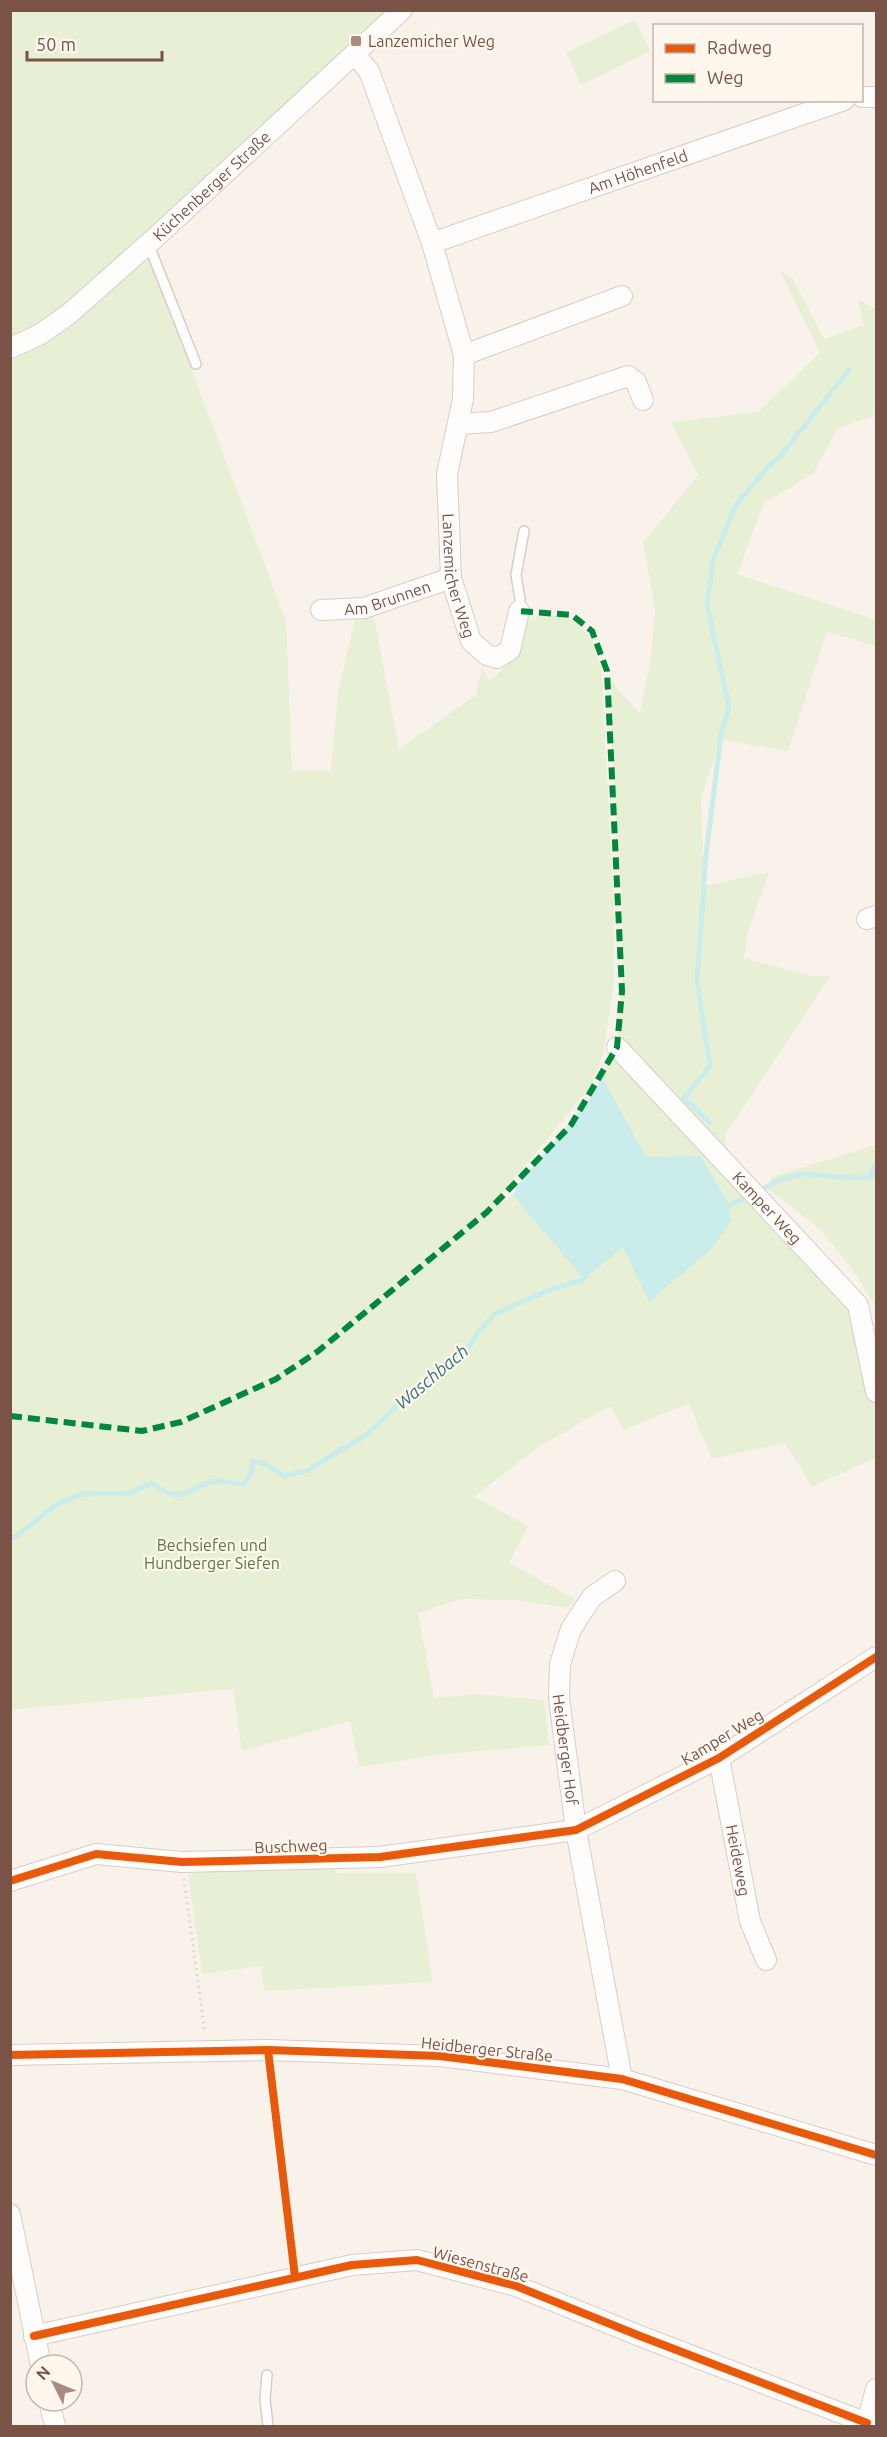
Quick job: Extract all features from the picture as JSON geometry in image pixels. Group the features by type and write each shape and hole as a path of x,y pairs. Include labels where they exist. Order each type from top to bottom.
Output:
{"street":[{"name":"Küchenberger Straße","path":"10,348 39,334 69,314 402,10"},
{"name":"Lanzemicher Weg","path":"354,54 369,71 432,243 464,355 463,399 447,474 451,578 471,641 487,655 497,658 510,650 519,611"},
{"name":"Am Höhenfeld","path":"432,243 838,102"},
{"path":"464,355 622,296"},
{"path":"459,423 491,422 628,376 636,382 643,400"},
{"name":"Am Brunnen","path":"321,610 364,608 451,578"},
{"name":"Kamper Weg","path":"617,1047 858,1305 876,1392"},
{"name":"Heidberger Hof","path":"615,1581 592,1597 572,1629 560,1664 559,1698 576,1830 621,2079"},
{"name":"Kamper Weg","path":"576,1830 719,1758 876,1657"},
{"name":"Heideweg","path":"719,1758 750,1921 766,1960"},
{"name":"Buschweg","path":"10,1881 96,1854 182,1862 380,1857 576,1830"},
{"name":"Heidberger Straße","path":"10,2055 207,2050 440,2056 621,2079 876,2155"},
{"path":"10,2214 38,2353"},
{"name":"Wiesenstraße","path":"34,2336 352,2265 417,2260 516,2286 867,2425"},
{"path":"867,2425 876,2389"}],"lane":[{"path":"148,243 196,364"},
{"path":"519,611 520,599 516,575 524,531"},
{"path":"267,2375 268,2427"}],"path":[{"path":"182,1862 207,2050"}],"green space":[{"path":"11,11 392,11 59,314 11,340"},
{"path":"635,20 650,51 581,85 566,53"},
{"name":"Bechsiefen und Hundberger Siefen","path":"147,251 286,621 292,770 331,770 338,692 355,619 374,616 399,749 476,695 482,668 489,681 507,665 527,620 538,616 556,616 573,620 592,640 601,667 614,903 614,984 603,1054 591,1086 493,1204 505,1202 516,1190 700,1156 646,1157 602,1077 612,1053 865,1316 876,1415 876,1457 812,1487 785,1443 712,1459 689,1403 624,1430 610,1406 537,1448 474,1497 528,1526 509,1563 575,1599 569,1608 513,1600 461,1599 418,1613 434,1698 475,1694 544,1700 549,1745 445,1754 359,1767 350,1721 242,1751 233,1689 11,1710 10,355"},
{"path":"780,271 792,277 824,339 864,325 858,299 876,309 876,415 838,428 813,474 764,503 737,574 876,620 876,646 827,632 788,751 721,740 701,797 704,886 769,872 747,935 744,958 811,976 830,976 725,1136 728,1151 615,1031 622,984 622,904 612,752 611,681 640,714 651,656 655,609 643,543 698,475 671,422 758,412 820,353"},
{"path":"876,1145 876,1307 852,1269 821,1230 763,1185 768,1185 772,1177"},
{"path":"331,1867 337,1873 416,1873 433,1982 264,1991 261,1966 202,1974 188,1874 236,1868"}],"water":[{"path":"602,1077 646,1157 700,1156 728,1202 731,1221 711,1249 649,1302 623,1247 584,1279 513,1195 517,1186 590,1099"}],"waterway":[{"path":"710,1123 684,1098 710,1066 697,981 706,855 721,735 729,708 707,605 713,560 736,505 782,454 849,370"},
{"name":"Waschbach","path":"869,1177 876,1164"},
{"name":"Waschbach","path":"759,1191 777,1181 800,1174 859,1178 876,1176"},
{"name":"Waschbach","path":"724,1208 751,1195"},
{"name":"Waschbach","path":"10,1537 15,1537 57,1504 83,1494 130,1493 152,1483 171,1494 178,1495 216,1481 244,1484 252,1471 253,1461 261,1462 285,1476 308,1470 366,1435 408,1396 467,1350 478,1332 495,1314 544,1292 584,1279 587,1275"}],"marked path":[{"path":"10,1416 142,1431 181,1422 276,1379 317,1352 487,1212 571,1125 617,1047 622,991 607,671 592,631 572,615 519,611"}],"cycle path":[{"path":"10,1881 96,1854 182,1862 380,1857 576,1830 719,1758 876,1657"},
{"path":"268,2050 295,2277"},
{"path":"10,2055 268,2050 440,2056 622,2079 876,2155"},
{"path":"34,2336 352,2265 417,2260 516,2286 867,2423"}],"place":[{"name":"Lanzemicher Weg","path":"356,41"}]}
